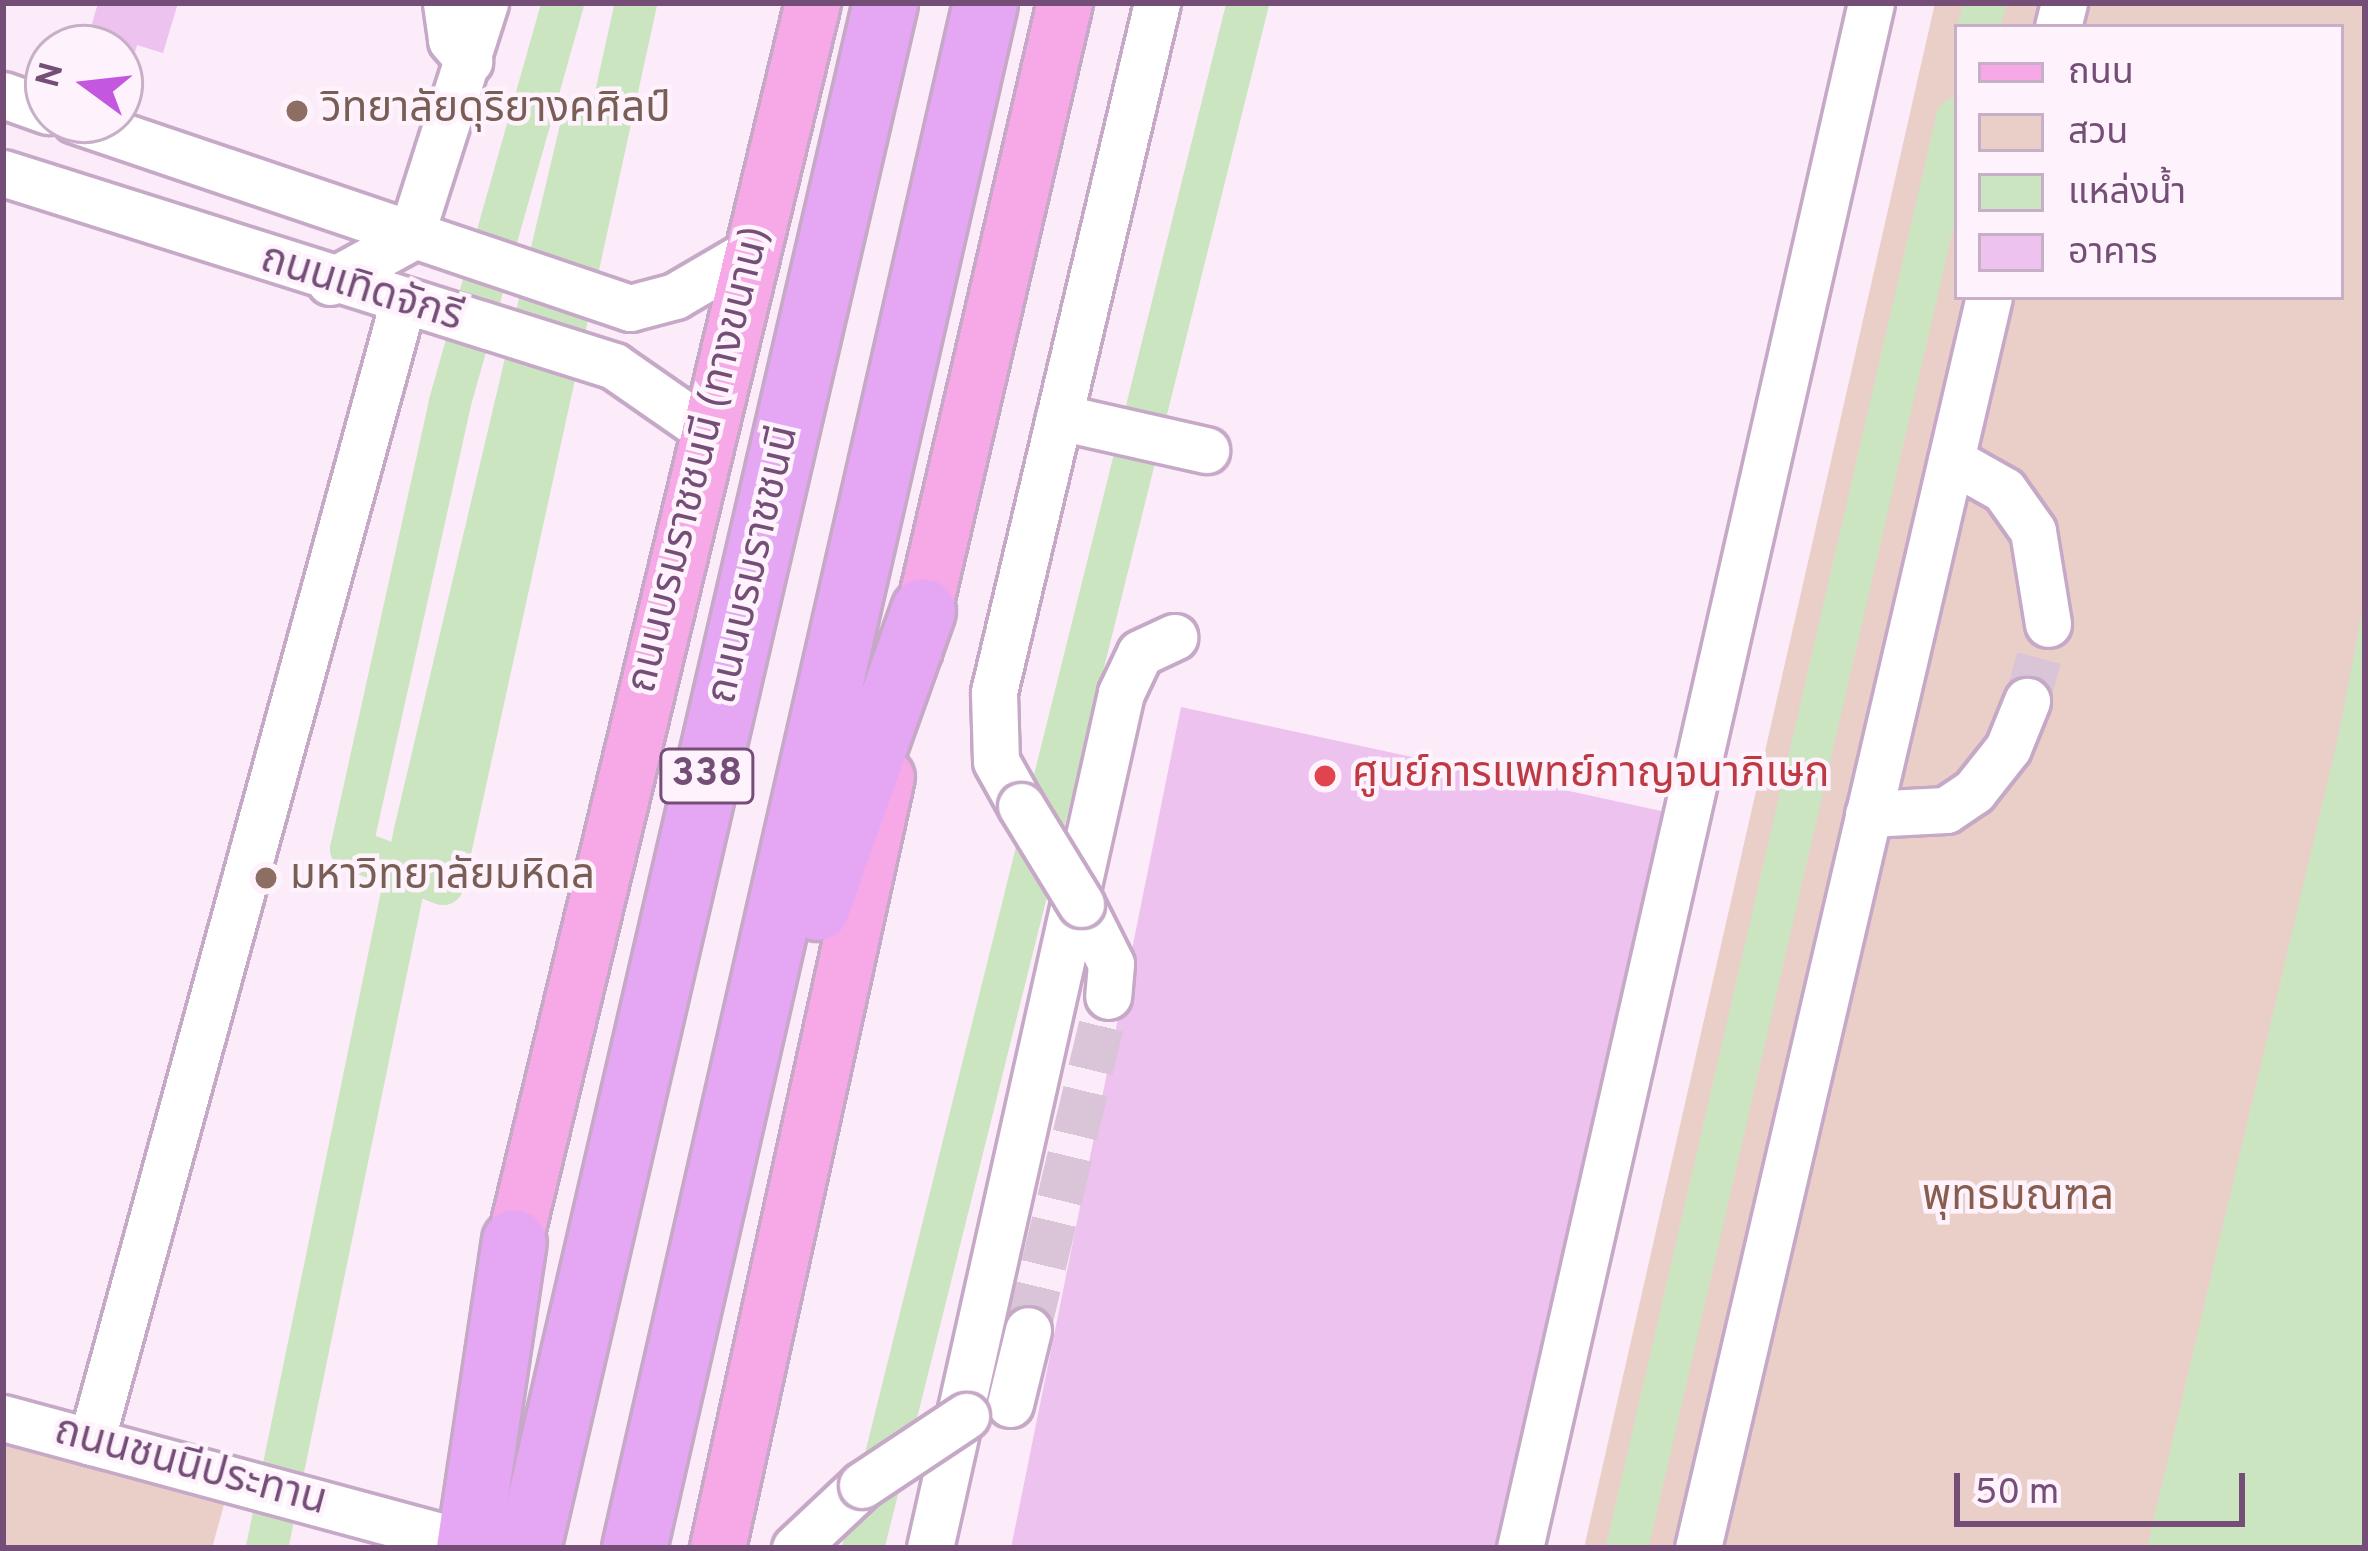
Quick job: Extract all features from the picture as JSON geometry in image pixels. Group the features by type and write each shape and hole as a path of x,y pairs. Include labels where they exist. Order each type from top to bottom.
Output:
{"highway":[{"name":"ถนนบรมราชชนนี","path":"528,1548 885,3"},
{"name":"338","path":"634,1548 985,3"},
{"path":"674,1377 814,916 923,610"},
{"path":"453,1545 514,1241"}],"main road":[{"name":"ถนนบรมราชชนนี (ทางขนาน)","path":"514,1241 706,430 813,3"},
{"path":"718,1548 923,610 1065,3"}],"street":[{"path":"446,3 451,40 469,61"},
{"path":"330,282 425,244 485,3"},
{"path":"1108,996 1111,964 1022,806 989,733 1080,422 1157,3"},
{"path":"1520,1548 1871,3"},
{"name":"ถนนเทิดจักรี","path":"143,144 425,244 630,308 675,296 752,251"},
{"name":"ถนนเทิดจักรี","path":"3,173 330,282 614,366 706,430"},
{"path":"1698,1548 1988,300"},
{"path":"91,1442 413,307"},
{"path":"1080,422 1194,447"},
{"path":"1951,460 2004,490 2033,531 2048,624"},
{"path":"930,1548 1121,692 1140,653 1174,637"},
{"path":"1868,814 1946,810 1974,791 2008,748 2027,701"},
{"path":"795,1548 862,1485 966,1417 1022,1408 1028,1330"},
{"name":"ถนนชนนีประทาน","path":"3,1418 453,1545"}],"green space":[{"name":"พุทธมณฑล","path":"1935,3 2365,3 2365,1548 1584,1548"},
{"path":"3,1412 232,1476 212,1548 3,1548"}],"water":[{"path":"2365,597 2365,1548 2147,1548 2338,737"}],"building":[{"path":"98,3 178,3 163,53 144,47 144,24 92,24"},
{"path":"1181,707 1666,812 1503,1548 1011,1548"}],"waterway":[{"path":"563,3 450,403 351,849 443,884 636,3"},
{"path":"863,1548 1248,3"},
{"path":"1980,24 1985,3"},
{"path":"267,1548 415,831 581,127"},
{"path":"1627,1548 1954,132"}],"tunnel":[{"path":"2027,701 2048,624"},
{"path":"1028,1330 1108,996"}],"place":[{"name":"วิทยาลัยดุริยางคศิลป์","path":"297,111"},
{"name":"ศูนย์การแพทย์กาญจนาภิเษก","path":"1325,776"},
{"name":"มหาวิทยาลัยมหิดล","path":"266,878"}]}
